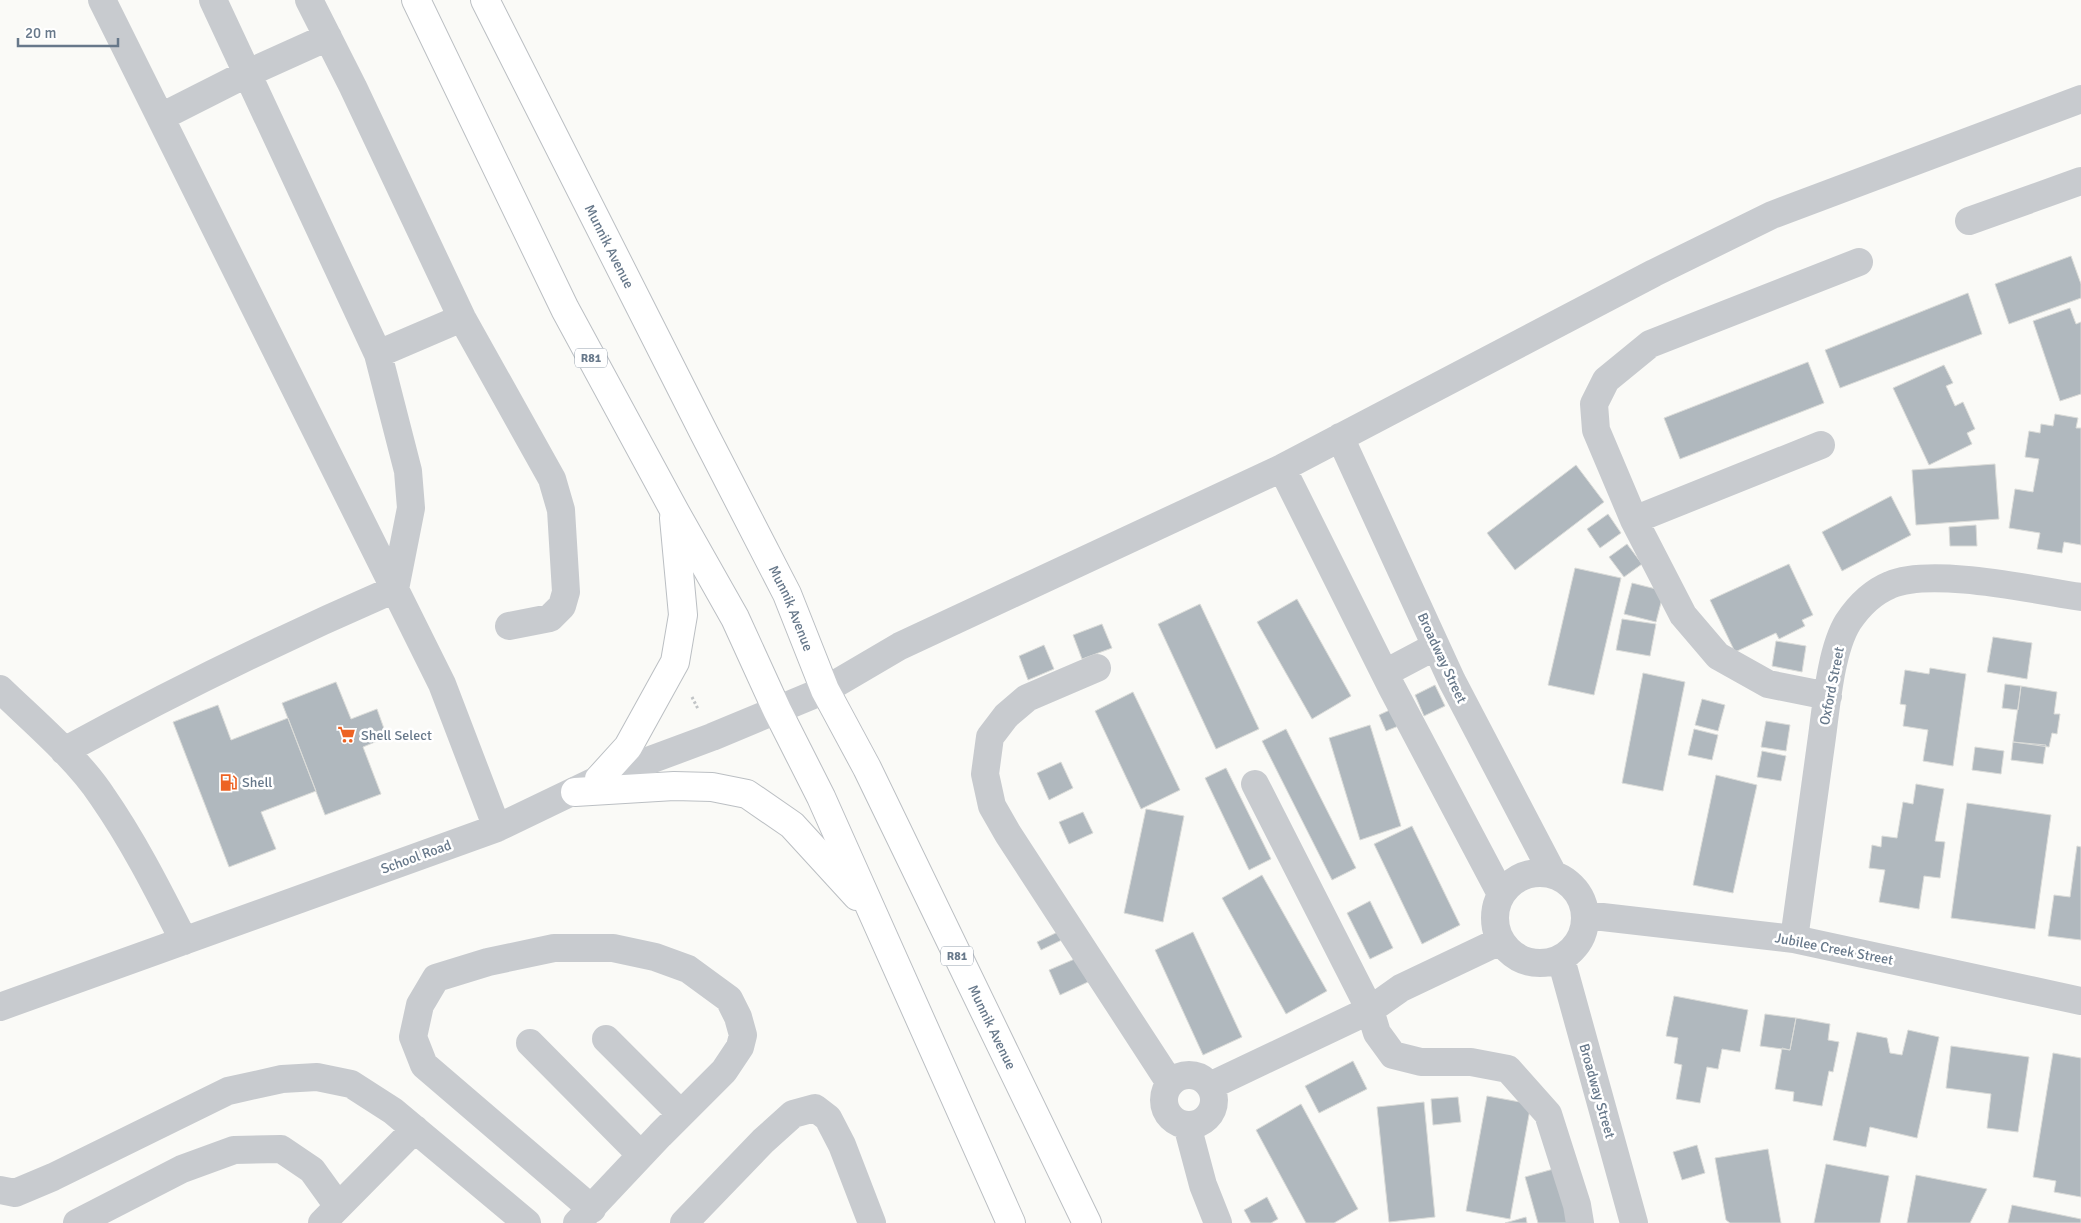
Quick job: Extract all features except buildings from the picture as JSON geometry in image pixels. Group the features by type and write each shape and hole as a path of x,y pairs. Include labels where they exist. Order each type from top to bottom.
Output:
{"main road":[{"name":"R81","path":"416,0 565,309 735,618 777,710 821,797 1010,1223"},
{"name":"Munnik Avenue","path":"486,0 695,416 787,594 825,690 867,768 1087,1223"},
{"path":"599,779 628,747 676,662 682,615 674,510"},
{"path":"575,792 674,786 712,787 747,794 792,825 871,912"}],"street":[{"path":"102,0 442,684 497,828"},
{"path":"213,0 378,354 408,471 412,508 395,589"},
{"path":"309,0 353,87 462,318 552,479 561,510 566,592 562,606 550,618 510,626"},
{"path":"161,118 246,74 328,37"},
{"name":"School Road","path":"0,1008 497,828 599,779 712,737 825,690 900,646 1282,468 1654,273 1772,215 2081,99"},
{"path":"1969,220 2081,181"},
{"path":"1828,696 1768,684 1718,656 1683,615 1634,520 1596,430 1594,404 1606,380 1650,344 1859,262"},
{"path":"378,354 462,318"},
{"name":"Broadway Street","path":"1340,437 1452,681 1553,874"},
{"path":"1634,520 1821,445"},
{"path":"1282,468 1385,673 1501,894"},
{"name":"Oxford Street","path":"1794,939 1828,696 1836,652 1847,623 1866,601 1890,585 1928,577 2081,597"},
{"path":"64,751 156,701 310,626 395,589"},
{"path":"1385,673 1436,646"},
{"path":"1097,668 1027,698 1006,716 990,737 985,774 992,806 1008,834 1170,1083"},
{"path":"0,689 64,751 102,795 147,870 184,941"},
{"path":"1254,784 1370,1010 1377,1033 1393,1055 1421,1062 1471,1062 1508,1070 1548,1114 1577,1205 1580,1223"},
{"path":"1539,872 1553,874 1565,881 1575,890 1582,901 1585,915 1584,928 1579,941 1572,951 1561,959 1544,964 1526,962 1511,954 1500,941 1494,924 1494,914 1501,894 1511,883 1524,875 1539,872"},
{"name":"Jubilee Creek Street","path":"1585,915 1794,939 2081,1000"},
{"path":"1210,1086 1370,1010 1401,988 1500,941"},
{"path":"554,948 613,948 655,957 688,969 729,999 738,1017 743,1035 740,1047 724,1070 641,1154 584,1216 424,1065 414,1038 420,1005 436,978 488,962 554,948"},
{"name":"Broadway Street","path":"1561,959 1634,1223"},
{"path":"606,1039 681,1114"},
{"path":"530,1043 641,1154"},
{"path":"1191,1075 1202,1078 1210,1086 1214,1096 1213,1107 1208,1117 1198,1124 1187,1125 1176,1122 1168,1115 1164,1104 1165,1093 1170,1083 1180,1077 1191,1075"},
{"path":"0,1190 15,1193 53,1177 228,1091 282,1079 317,1077 351,1084 393,1111 527,1223"},
{"path":"684,1223 763,1140 793,1114 815,1108 828,1118 842,1145 872,1223"},
{"path":"1187,1125 1203,1185 1218,1223"},
{"path":"77,1223 182,1169 234,1150 282,1149 312,1170 330,1215 414,1129"}],"place":[{"name":"Shell Select","path":"347,735"},
{"name":"Shell","path":"228,782"}]}
